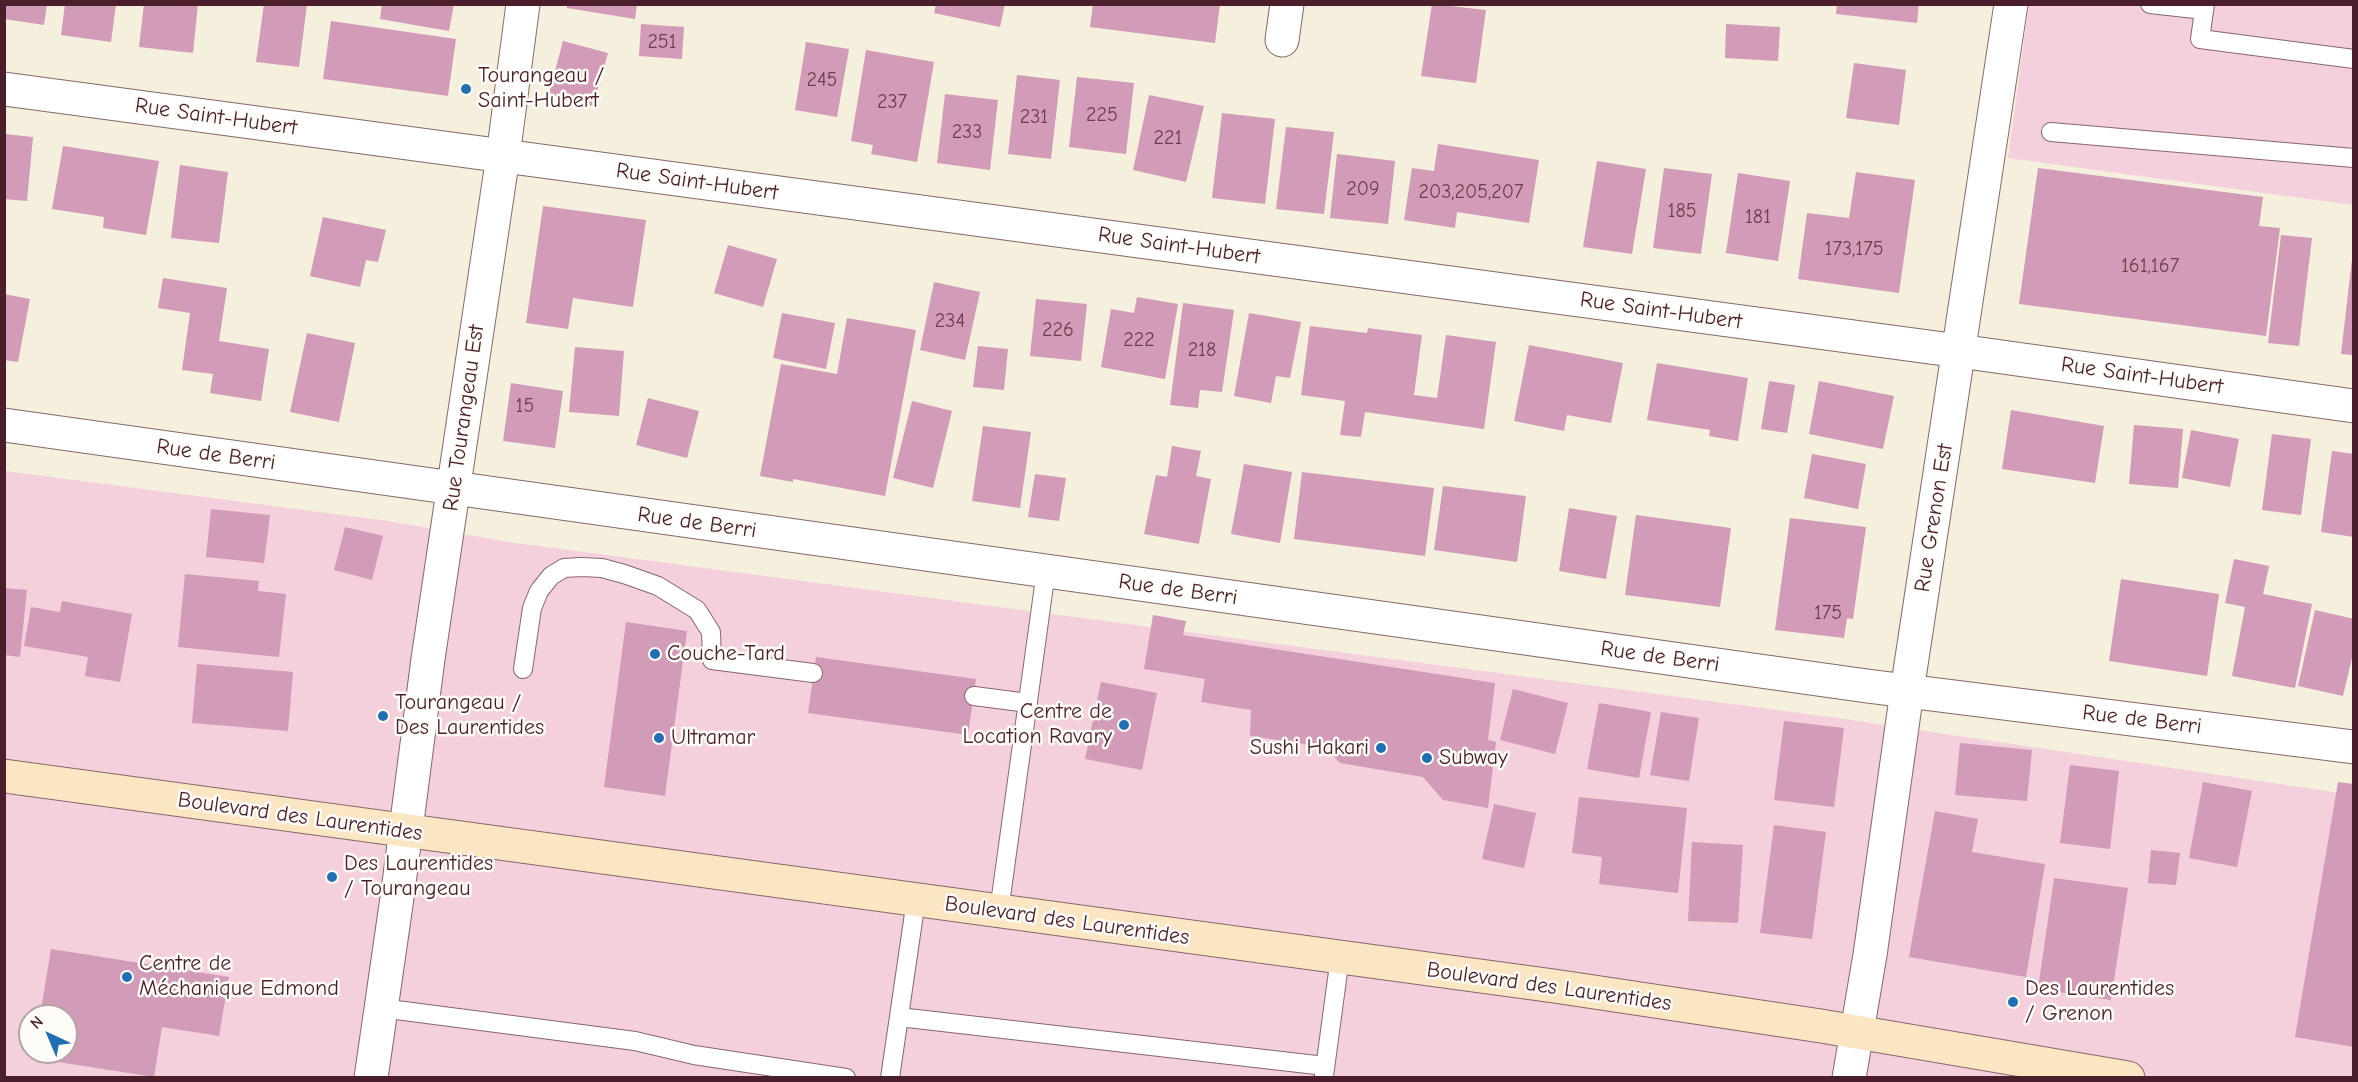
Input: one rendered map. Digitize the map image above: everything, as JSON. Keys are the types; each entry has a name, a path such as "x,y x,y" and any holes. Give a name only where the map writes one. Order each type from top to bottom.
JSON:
{"main road":[{"name":"Boulevard des Laurentides","path":"4,776 1554,986 1857,1031 2128,1077"}],"street":[{"name":"Rue Tourangeau Est","path":"371,1077 452,489 503,156 523,4"},
{"path":"1282,40 1287,4"},
{"name":"Rue Grenon Est","path":"1849,1077 2011,4"},
{"name":"Rue Saint-Hubert","path":"4,89 2354,406"},
{"name":"Rue de Berri","path":"4,425 1907,691 2354,747"}],"lane":[{"path":"2150,4 2204,7 2200,39 2354,59"},
{"path":"2052,132 2354,158"},
{"path":"523,669 532,608 539,591 551,576 564,568 581,567 602,568 658,586 697,609 711,632 712,660 813,673"},
{"path":"999,911 1046,571"},
{"path":"974,696 1028,703"},
{"path":"890,1077 916,900"},
{"path":"899,1017 1324,1072 1340,957"},
{"path":"381,1008 635,1041 694,1055 846,1077"}],"shaded area":[{"path":"2029,5 2353,5 2353,205 2008,158"},
{"path":"5,471 388,521 508,542 1845,719 2353,795 2353,1077 5,1078"}],"building":[{"path":"4,4 47,4 44,25 4,19"},
{"path":"65,4 116,4 111,42 61,35"},
{"path":"144,4 198,4 193,53 139,47"},
{"path":"264,4 307,4 299,67 256,62"},
{"path":"382,4 454,4 449,31 380,19"},
{"path":"567,4 637,4 635,19 567,8"},
{"path":"936,4 1005,4 1000,27 934,13"},
{"path":"1093,4 1220,4 1215,43 1090,27"},
{"path":"1432,4 1486,10 1476,83 1421,76"},
{"path":"1837,4 1919,4 1917,23 1836,14"},
{"path":"331,21 456,39 448,96 323,79"},
{"path":"641,24 684,27 682,59 639,56"},
{"path":"1726,24 1780,27 1778,61 1725,58"},
{"path":"563,41 608,53 593,106 549,94"},
{"path":"806,42 849,49 837,117 795,110"},
{"path":"866,50 934,62 917,162 871,154 873,145 851,141"},
{"path":"1854,63 1906,70 1899,125 1846,118"},
{"path":"1017,75 1060,80 1051,159 1008,154"},
{"path":"1077,77 1134,83 1126,154 1069,147"},
{"path":"945,94 998,100 990,170 937,163"},
{"path":"1149,95 1204,106 1186,182 1133,170"},
{"path":"1222,113 1275,119 1265,204 1212,198"},
{"path":"1286,127 1334,132 1324,214 1276,209"},
{"path":"4,134 33,137 27,201 4,199"},
{"path":"1438,144 1539,160 1529,223 1457,212 1455,228 1404,220 1412,168 1434,171"},
{"path":"63,146 159,161 146,235 103,228 104,217 52,209"},
{"path":"1337,154 1395,161 1388,224 1330,218"},
{"path":"1597,161 1646,169 1632,254 1583,247"},
{"path":"180,165 228,172 219,243 171,238"},
{"path":"1664,168 1712,174 1701,254 1653,248"},
{"path":"2038,168 2263,197 2259,226 2280,228 2266,336 2019,304"},
{"path":"1856,172 1915,180 1899,293 1798,279 1807,213 1849,218"},
{"path":"1738,173 1790,181 1778,261 1726,253"},
{"path":"543,206 646,220 633,307 573,298 568,329 526,323"},
{"path":"323,217 386,230 378,262 366,260 360,287 310,276"},
{"path":"2281,235 2312,238 2299,346 2268,343"},
{"path":"728,245 777,259 763,307 714,293"},
{"path":"2352,259 2354,259 2354,355 2341,354"},
{"path":"163,278 227,288 219,341 269,349 261,401 210,393 213,374 182,370 190,313 158,308"},
{"path":"934,282 980,292 965,360 920,350"},
{"path":"4,294 30,299 18,362 4,360"},
{"path":"1137,297 1178,304 1165,379 1101,367 1111,309 1134,313"},
{"path":"1036,299 1087,304 1081,361 1030,356"},
{"path":"1183,303 1234,310 1222,392 1200,390 1198,408 1170,405"},
{"path":"782,313 835,323 826,369 773,358"},
{"path":"1249,313 1301,322 1290,378 1276,376 1271,403 1234,396"},
{"path":"847,318 916,330 885,496 793,479 793,482 760,476 781,364 837,374"},
{"path":"1310,326 1367,333 1368,328 1422,335 1414,395 1437,398 1446,335 1496,342 1484,429 1365,412 1361,437 1340,435 1345,401 1301,395"},
{"path":"307,333 355,343 339,422 290,412"},
{"path":"1529,345 1623,363 1611,423 1567,415 1564,431 1514,421"},
{"path":"978,346 1008,349 1004,390 973,387"},
{"path":"575,347 624,351 619,416 569,412"},
{"path":"1657,363 1748,378 1738,441 1709,436 1710,430 1647,420"},
{"path":"1769,381 1795,385 1787,433 1761,429"},
{"path":"1819,381 1894,396 1883,449 1809,434"},
{"path":"511,383 563,391 555,448 503,441"},
{"path":"648,398 699,411 687,458 636,445"},
{"path":"912,401 952,411 933,488 893,478"},
{"path":"2011,410 2104,426 2095,483 2002,469"},
{"path":"2134,425 2183,429 2178,488 2129,484"},
{"path":"983,426 1031,432 1020,508 972,501"},
{"path":"2191,430 2239,439 2230,487 2182,478"},
{"path":"2272,434 2311,439 2301,515 2262,510"},
{"path":"1172,446 1201,451 1196,476 1211,479 1199,544 1144,534 1156,475 1167,477"},
{"path":"2332,451 2354,454 2354,537 2321,532"},
{"path":"1812,454 1866,464 1858,509 1804,498"},
{"path":"1244,464 1292,472 1280,543 1231,534"},
{"path":"1302,472 1434,488 1425,556 1294,539"},
{"path":"1035,474 1066,478 1059,521 1028,517"},
{"path":"1443,486 1526,496 1517,562 1434,550"},
{"path":"1569,508 1617,516 1606,579 1559,571"},
{"path":"211,509 270,515 264,563 206,557"},
{"path":"1636,515 1731,528 1720,607 1625,595"},
{"path":"1790,518 1866,527 1853,619 1847,618 1844,638 1775,630"},
{"path":"345,527 383,536 372,580 334,570"},
{"path":"2234,559 2269,566 2263,594 2312,604 2295,688 2232,676 2245,607 2225,603"},
{"path":"185,574 259,581 258,591 286,594 279,657 178,647"},
{"path":"2121,579 2219,594 2207,676 2109,661"},
{"path":"4,588 27,590 20,657 4,655"},
{"path":"62,601 132,614 120,682 85,676 88,657 24,646 31,607 60,612"},
{"path":"2315,610 2354,619 2354,649 2343,696 2298,686"},
{"path":"1153,615 1186,621 1183,635 1495,683 1488,740 1496,742 1488,808 1443,800 1423,777 1340,763 1325,747 1250,736 1251,710 1201,702 1205,679 1144,669"},
{"path":"626,622 687,631 665,796 604,787"},
{"path":"816,657 976,679 968,735 808,713"},
{"path":"197,664 293,672 288,731 192,723"},
{"path":"1101,682 1157,693 1142,770 1085,759"},
{"path":"1513,689 1568,703 1555,754 1500,740"},
{"path":"1599,703 1651,712 1639,778 1587,769"},
{"path":"1661,712 1699,718 1689,781 1650,775"},
{"path":"1784,721 1844,728 1834,807 1774,800"},
{"path":"1960,743 2032,750 2027,801 1955,795"},
{"path":"2070,765 2119,771 2110,849 2060,843"},
{"path":"2203,782 2252,791 2237,867 2189,858"},
{"path":"2338,782 2354,784 2354,1047 2295,1037"},
{"path":"1579,797 1687,808 1678,893 1599,884 1602,857 1572,853"},
{"path":"1494,804 1536,813 1524,868 1482,859"},
{"path":"1935,811 1978,819 1972,852 2045,864 2026,977 1909,957"},
{"path":"1774,825 1826,832 1812,939 1760,933"},
{"path":"1692,842 1743,845 1738,923 1688,921"},
{"path":"2151,850 2180,853 2176,885 2148,883"},
{"path":"2054,878 2128,888 2111,1000 2038,989"},
{"path":"51,949 229,977 219,1036 162,1027 154,1077 71,1064 78,1064 78,1004 42,1004"}],"place":[{"name":"Tourangeau / Saint-Hubert","path":"466,89"},
{"name":"Couche-Tard","path":"655,654"},
{"name":"Tourangeau / Des Laurentides","path":"383,716"},
{"name":"Centre de Location Ravary","path":"1124,725"},
{"name":"Ultramar","path":"659,738"},
{"name":"Sushi Hakari","path":"1381,748"},
{"name":"Subway","path":"1427,758"},
{"name":"Des Laurentides / Tourangeau","path":"332,877"},
{"name":"Centre de Méchanique Edmond","path":"127,977"},
{"name":"Des Laurentides / Grenon","path":"2013,1002"}]}
